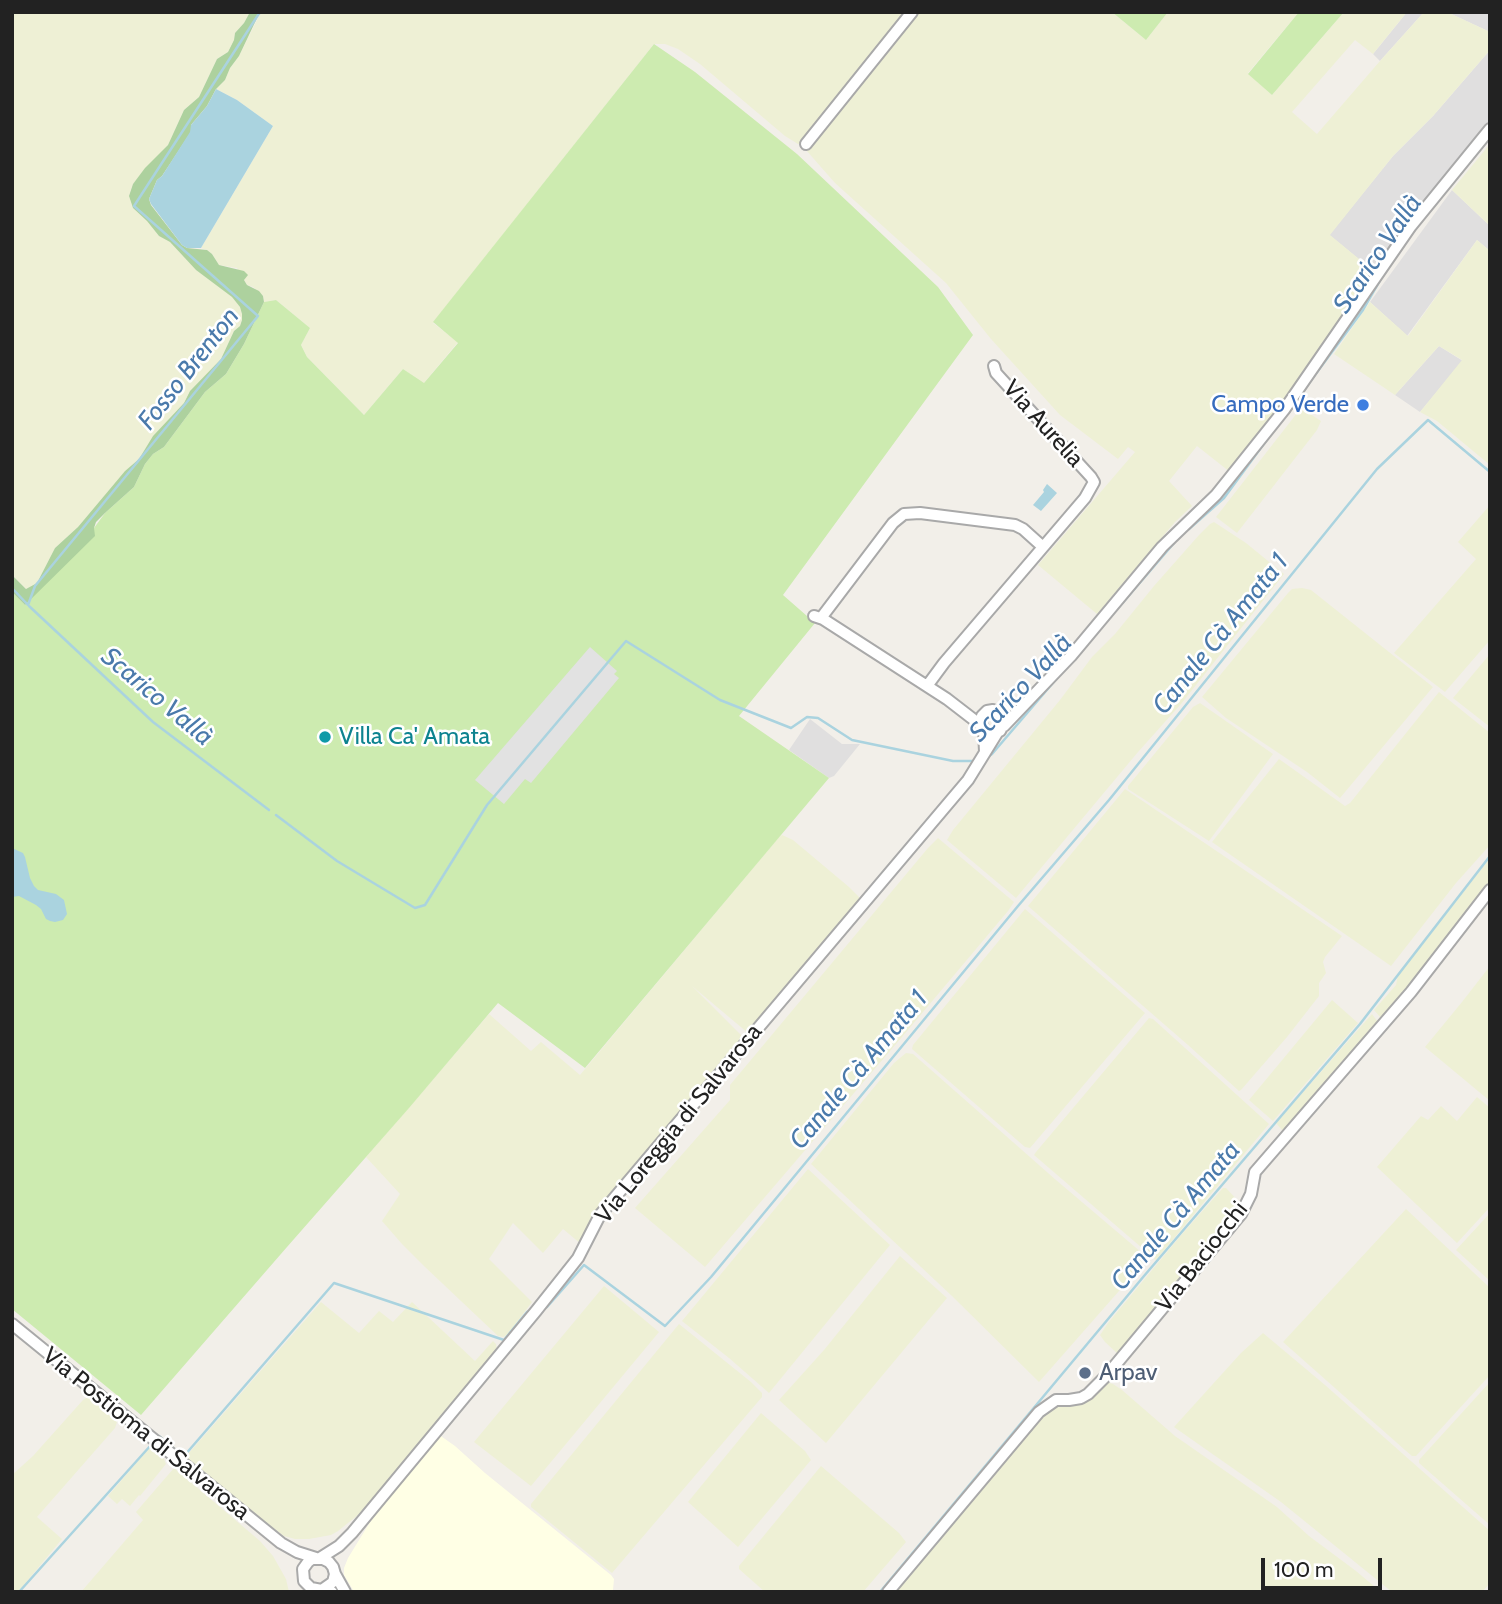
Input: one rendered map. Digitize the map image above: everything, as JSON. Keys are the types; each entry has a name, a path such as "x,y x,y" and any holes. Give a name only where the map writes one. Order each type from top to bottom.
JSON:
{"street":[{"path":"806,144 912,12"},
{"name":"Via Loreggia di Salvarosa","path":"318,1558 339,1546 352,1533 536,1311 578,1258 600,1214 968,780 1000,730 1071,656 1162,547 1216,495 1284,410 1411,226 1490,129"},
{"name":"Via Aurelia","path":"928,686 944,663 1087,496 1093,484 1093,480 996,373 994,366"},
{"path":"959,707 992,711 1002,715 1004,723 1000,730 990,734 959,707 818,617 893,523 904,514 924,513 1015,525 1043,547"},
{"name":"Via Loreggia di Salvarosa","path":"992,711 1027,700"},
{"path":"982,757 981,719 992,711"},
{"name":"Via Baciocchi","path":"888,1592 1039,1412 1056,1400 1081,1398 1107,1375 1241,1214 1251,1194 1255,1172 1411,992 1490,890"},
{"name":"Via Postioma di Salvarosa","path":"12,1325 281,1543 297,1552 318,1558"},
{"name":"Via Loreggia di Salvarosa","path":"335,1572 352,1533"},
{"name":"Via Postioma di Salvarosa","path":"281,1543 293,1558 305,1583"},
{"path":"335,1572 330,1585 324,1591 315,1590 305,1583 308,1562 318,1558 329,1562 335,1572 345,1592"}],"shaded area":[{"path":"12,12 250,12 235,33 228,52 217,59 199,97 184,110 168,145 133,184 129,196 133,208 159,236 170,242 196,270 232,297 242,314 240,326 234,331 221,359 153,436 139,459 125,471 78,527 55,548 37,583 26,589 12,575"},
{"path":"263,12 1112,12 1146,40 1168,12 1299,12 1248,73 1272,95 1344,12 1407,12 1373,54 1355,40 1292,112 1317,134 1424,12 1447,12 1490,32 1490,50 1433,116 1393,156 1330,235 1376,273 1320,353 1230,472 1197,446 1169,481 1192,506 1175,522 1097,614 1038,565 1135,452 1128,447 1118,459 1060,415 991,339 946,283 835,183 806,150 908,21 803,144 785,136 700,64 678,49 665,44 654,44 433,323 458,342 423,384 403,369 364,415 307,357 301,345 310,328 276,300 264,302 263,296 247,285 237,268 219,265 212,254 201,248 273,126 237,100 216,89 225,80"},
{"path":"1407,12 1424,12 1380,61 1373,54"},
{"path":"1447,12 1490,12 1490,32"},
{"path":"1490,50 1490,125 1376,273 1329,235 1393,156 1433,116"},
{"path":"1490,144 1490,226 1452,190"},
{"path":"1452,190 1490,226 1490,251 1477,240 1407,336 1370,302"},
{"path":"1477,240 1490,251 1490,465 1437,421 1420,412 1462,360 1439,346 1395,395 1334,354 1370,302 1408,336"},
{"path":"1439,346 1463,361 1420,412 1395,395"},
{"path":"1301,408 1321,421 1317,430 1237,533 1216,517"},
{"path":"1490,505 1490,640 1445,692 1394,653 1476,559 1458,542"},
{"path":"1214,522 1246,543 1284,574 1181,704 1016,898 947,840 1092,657 1115,634 1199,535"},
{"path":"1292,589 1311,590 1433,687 1340,798 1307,772 1226,718 1202,697 1288,593"},
{"path":"590,647 617,671 614,674 619,678 531,783 525,779 504,804 475,780"},
{"path":"1490,654 1490,727 1453,698"},
{"path":"1439,692 1490,733 1490,845 1456,883 1391,966 1212,842 1279,759 1345,806 1350,803"},
{"path":"1200,703 1273,754 1209,841 1128,789 1193,707"},
{"path":"810,719 842,744 860,744 834,776 829,778 789,750"},
{"path":"1125,789 1342,936 1323,962 1326,973 1319,983 1319,996 1239,1091 1028,906"},
{"path":"782,835 793,840 849,887 859,900 748,1033 692,986 744,1038 581,1244 563,1229 543,1253 513,1223 489,1259 532,1302 509,1333 504,1337 498,1336 424,1266 382,1221 400,1194 366,1157 489,1014 531,1051 541,1042 580,1075"},
{"path":"938,838 1014,902 705,1267 635,1208 730,1100 730,1085"},
{"path":"1490,858 1490,886 1384,1018 1380,1017 1374,1010 1396,985 1398,975"},
{"path":"1025,909 1145,1013 1030,1148 1025,1147 912,1049"},
{"path":"1490,966 1490,1101 1425,1047"},
{"path":"1332,1000 1358,1023 1273,1121 1249,1100"},
{"path":"1372,1014 1378,1022 1286,1131 1283,1131 1276,1123"},
{"path":"1149,1018 1269,1124 1156,1260 1034,1155"},
{"path":"906,1053 913,1054 1148,1258 1039,1382 811,1164 894,1063"},
{"path":"1477,1097 1490,1108 1490,1207 1457,1243 1377,1167 1421,1116 1428,1120 1441,1106 1457,1121"},
{"path":"808,1169 890,1245 769,1393 682,1321"},
{"path":"1223,1188 1242,1205 1119,1355 1100,1335"},
{"path":"1406,1209 1490,1288 1490,1375 1416,1456 1412,1456 1283,1342"},
{"path":"1490,1213 1490,1281 1456,1250"},
{"path":"900,1256 947,1298 826,1443 779,1400 824,1350"},
{"path":"604,1286 659,1332 531,1486 474,1442"},
{"path":"321,1302 359,1333 379,1311 393,1322 412,1302 475,1361 493,1341 497,1350 368,1507 331,1535 295,1539 267,1527 186,1461 188,1454"},
{"path":"679,1324 751,1382 762,1393 762,1397 612,1573 531,1507 531,1504"},
{"path":"1263,1333 1490,1531 1490,1583 1482,1592 1392,1592 1281,1502 1174,1427 1241,1353"},
{"path":"1106,1382 1122,1390 1175,1436 1277,1507 1309,1536 1381,1592 893,1592 1040,1416"},
{"path":"1490,1382 1490,1525 1419,1463 1419,1460"},
{"path":"88,1397 115,1418 115,1428 37,1517 62,1539 18,1592 12,1592 12,1475"},
{"path":"761,1413 805,1451 811,1460 738,1547 688,1502"},
{"path":"438,1434 611,1575 614,1579 613,1590 353,1590 344,1575 348,1558 391,1488"},
{"path":"151,1446 163,1457 166,1464 130,1506 122,1499 117,1504 108,1496"},
{"path":"821,1466 906,1542 863,1592 765,1592 739,1569 739,1566"},
{"path":"174,1468 260,1541 273,1556 286,1579 289,1592 81,1592 143,1520 136,1512"}],"green space":[{"path":"250,12 263,12 258,16 225,80 191,125 191,132 157,180 149,199 182,245 207,250 219,265 244,271 248,275 244,280 247,285 259,291 264,302 226,374 205,392 164,447 153,454 134,487 96,522 95,536 25,605 12,592 12,575 26,589 37,583 55,548 78,527 125,471 139,459 153,436 221,359 234,331 240,326 242,314 232,297 196,270 170,242 159,236 133,208 129,196 133,184 145,168 168,145 184,110 199,97 217,59 228,52 235,33"},
{"path":"1112,12 1168,12 1146,40"},
{"path":"1299,12 1344,12 1272,95 1248,74"},
{"path":"654,44 695,72 797,154 938,287 973,335 783,595 815,623 739,716 829,778 585,1068 498,1003 141,1415 12,1309 12,592 25,605 105,513 134,487 153,454 164,447 205,392 226,374 264,302 276,300 310,328 301,345 307,357 364,415 403,369 424,383 458,343 433,322"}],"water":[{"path":"216,89 237,100 273,126 201,248 187,248 182,245 149,199 157,180"},
{"path":"1047,484 1057,493 1041,511 1033,505"},
{"path":"12,848 23,853 30,878 38,890 56,894 64,900 67,914 63,920 50,921 36,905 19,896 12,897"}],"waterway":[{"name":"Fosso Brenton","path":"12,588 28,605 35,586 258,316 134,206 260,12"},
{"name":"Scarico Vallà","path":"1306,387 1363,310 1382,277"},
{"name":"Canale Cà Amata 1","path":"543,1308 547,1307 584,1265 665,1326 711,1277 1109,800 1377,469 1428,420 1490,472"},
{"name":"Scarico Vallà","path":"1189,529 1224,498 1271,434"},
{"name":"Scarico Vallà","path":"1119,607 1174,543"},
{"name":"Scarico Vallà","path":"29,606 153,722 269,810"},
{"name":"Scarico Vallà","path":"276,815 337,861 415,908 425,905 487,805 626,641 720,700 791,728 807,717 818,718 852,740 953,761 975,761"},
{"name":"Scarico Vallà","path":"985,759 1064,670"},
{"name":"Canale Cà Amata","path":"880,1592 1144,1276 1360,1024 1490,856"},
{"name":"Canale Cà Amata 1","path":"184,1456 334,1283 504,1340 530,1311"},
{"name":"Canale Cà Amata 1","path":"159,1436 177,1451"},
{"name":"Canale Cà Amata 1","path":"19,1592 151,1445"}],"place":[{"name":"Campo Verde","path":"1363,405"},
{"name":"Villa Ca' Amata","path":"325,737"},
{"name":"Arpav","path":"1085,1373"}]}
